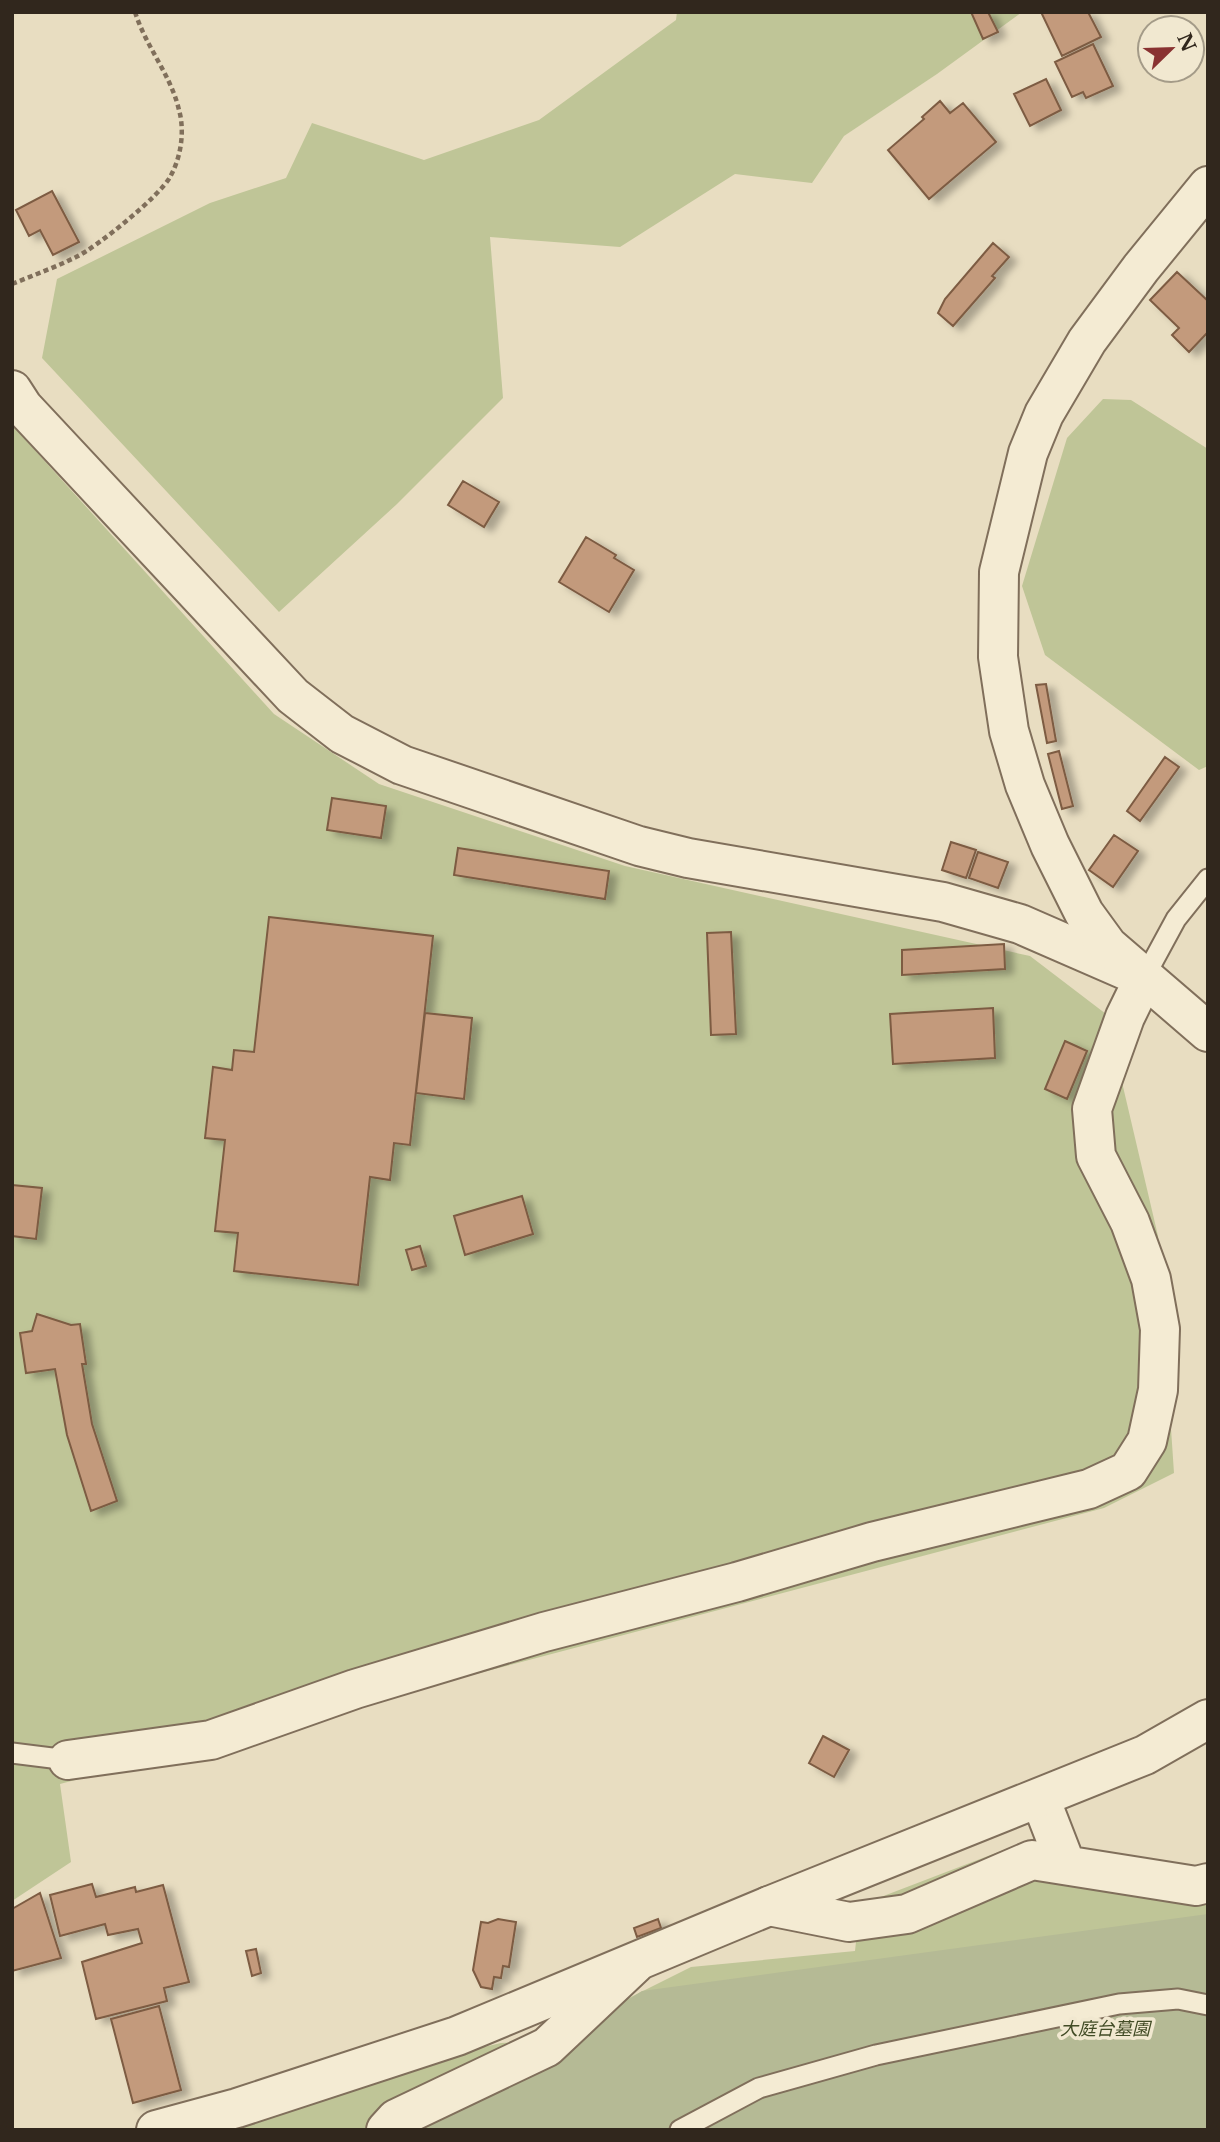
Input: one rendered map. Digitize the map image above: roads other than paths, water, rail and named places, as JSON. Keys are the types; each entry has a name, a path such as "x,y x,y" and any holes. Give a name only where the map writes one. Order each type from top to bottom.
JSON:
{"street":[{"path":"1208,186 1141,268 1087,341 1044,414 1028,453 999,572 998,657 1009,731 1025,785 1050,845 1084,913 1108,946 1208,1032"},
{"path":"12,390 23,407 293,696 342,734 402,765 639,846 688,858 943,902 1020,924 1208,1005"},
{"path":"68,1760 211,1740 355,1689 544,1632 737,1582 872,1542 1088,1489 1128,1471 1147,1441 1158,1390 1160,1329 1151,1279 1130,1222 1096,1156 1092,1109 1125,1017 1144,978"},
{"path":"156,2130 237,2108 457,2036 769,1906 1145,1755 1208,1718"},
{"path":"1040,1798 1066,1866"},
{"path":"769,1906 849,1922 907,1914 1032,1860 1196,1886 1208,1883"},
{"path":"386,2130 396,2119 547,2047 635,1964"}],"lane":[{"path":"1144,978 1176,919 1208,879"},
{"path":"12,1753 68,1760"},
{"path":"680,2130 759,2088 876,2054 1119,2004 1178,1999 1208,2005"}],"park label":[{"name":"大庭台墓園","path":"1105,2029"}]}
